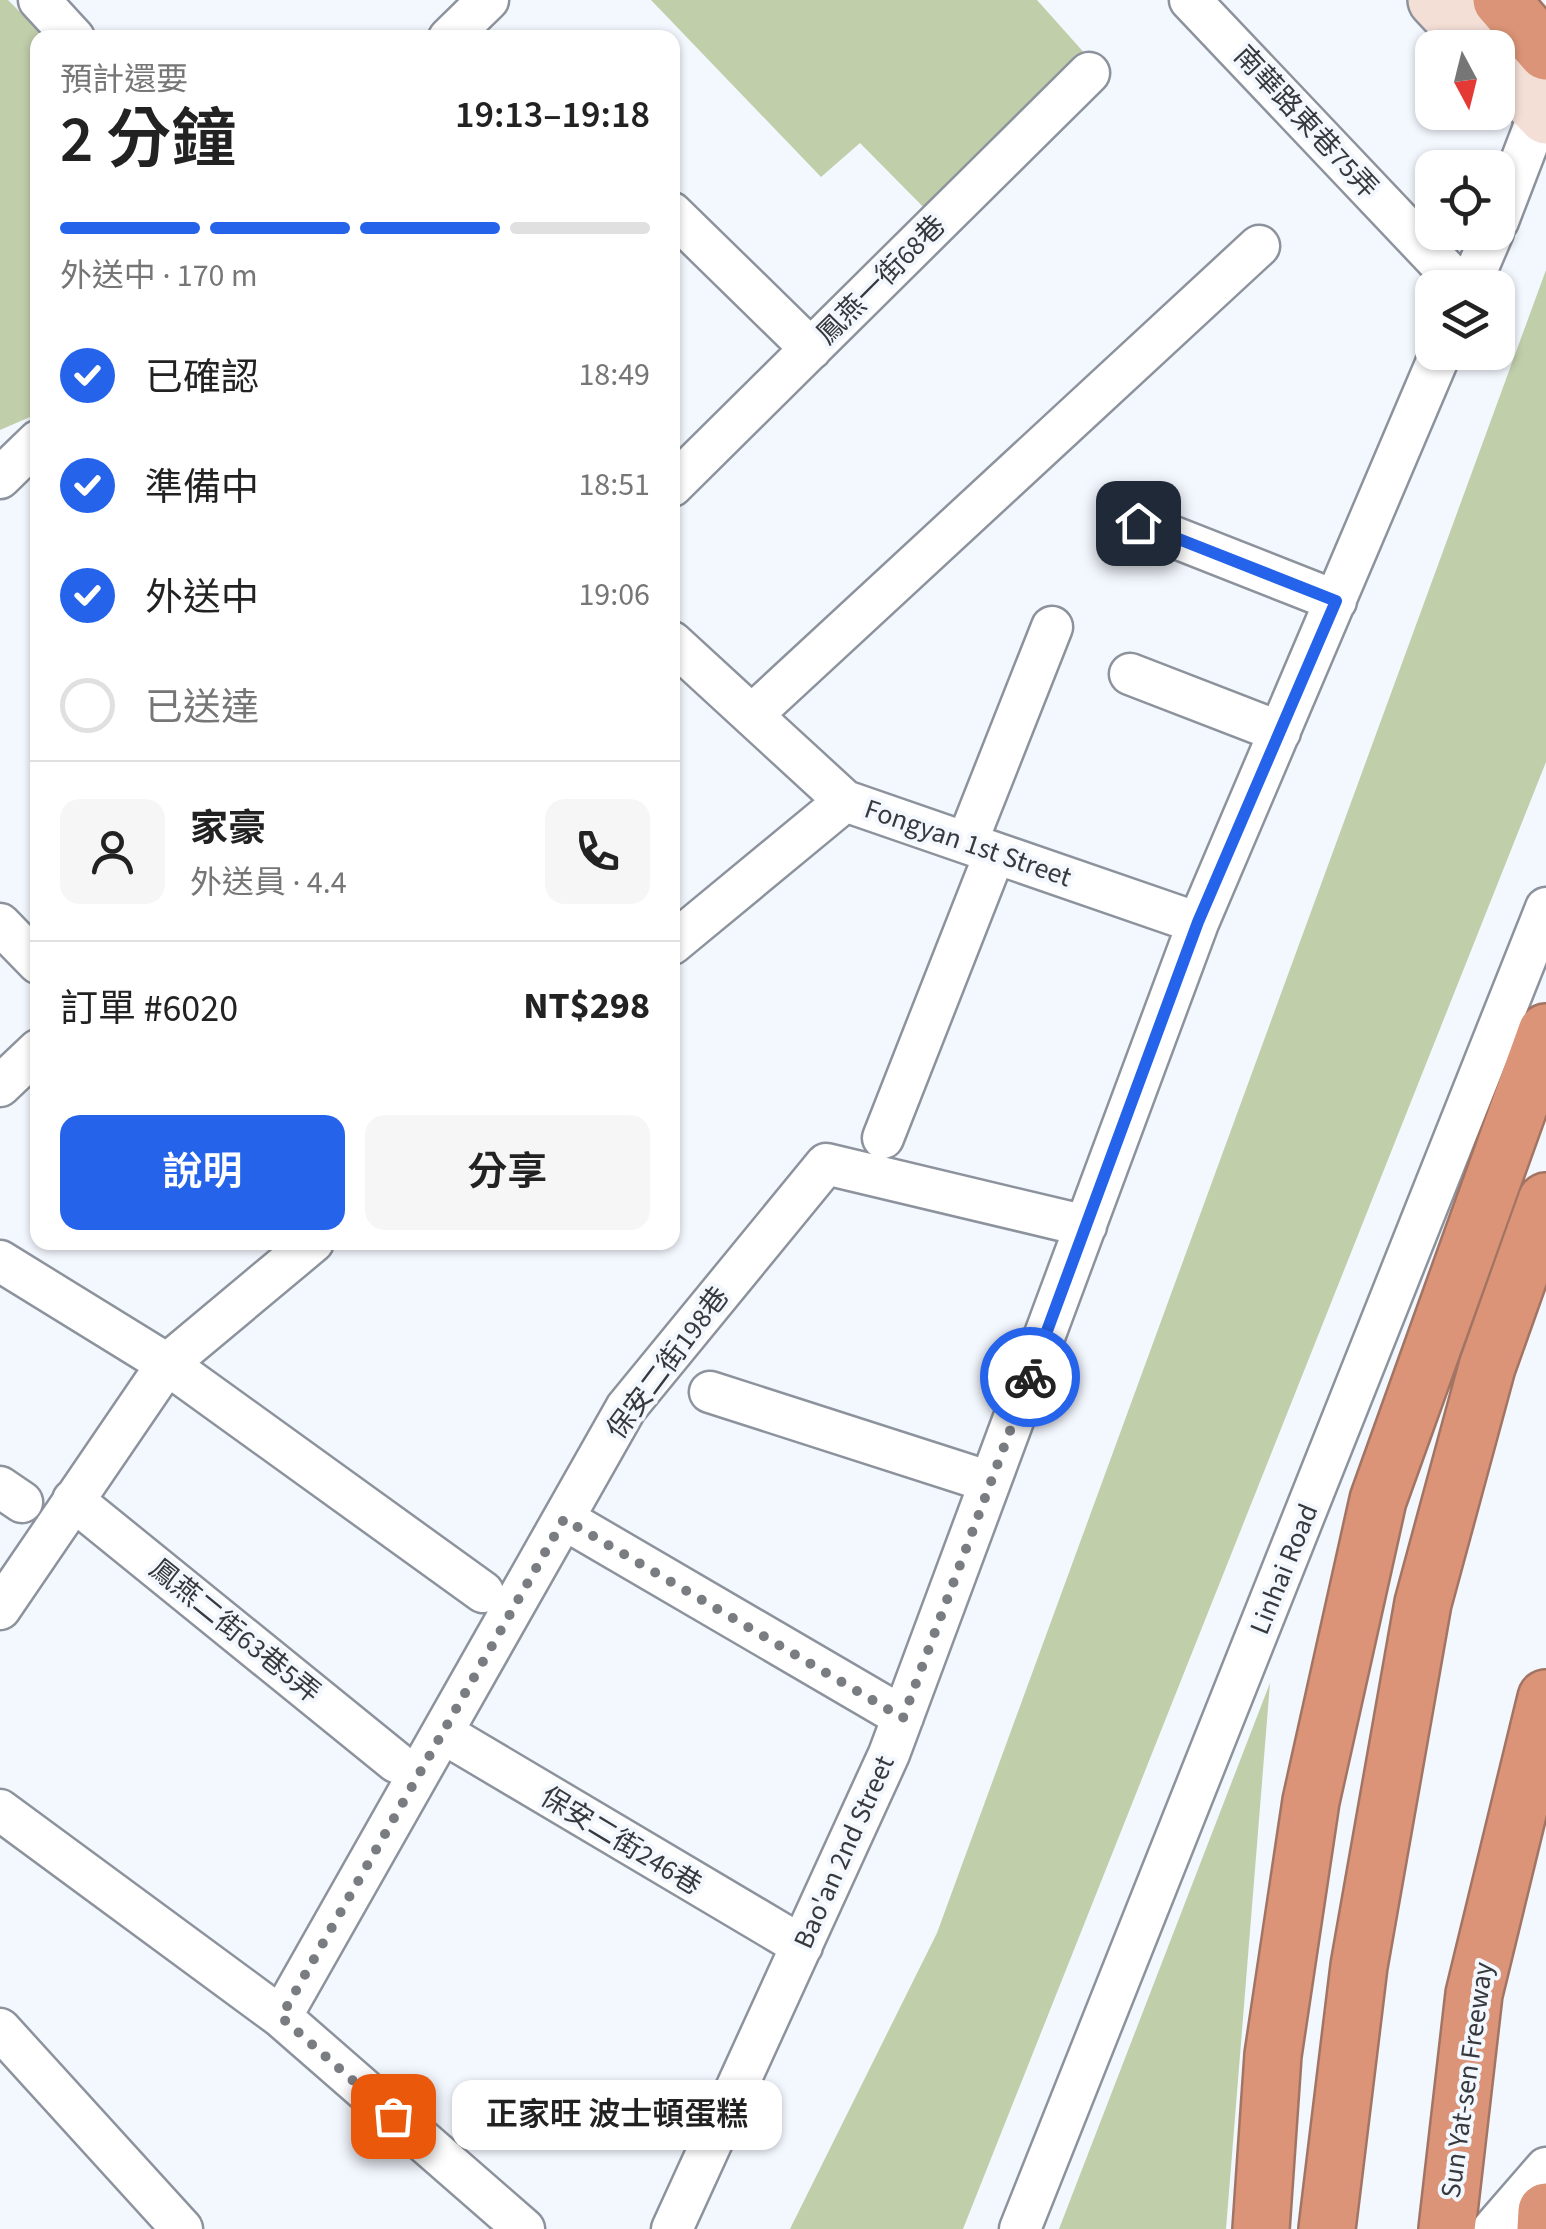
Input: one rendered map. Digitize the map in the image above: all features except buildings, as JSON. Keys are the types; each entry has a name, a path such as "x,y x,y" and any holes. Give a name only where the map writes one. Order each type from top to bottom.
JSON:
{"highway":[{"path":"1502,0 1546,52"},
{"path":"1262,2222 1272,2055 1311,1801 1378,1500 1546,1032"},
{"path":"1327,2229 1359,1966 1423,1603 1488,1367 1546,1201"},
{"name":"Sun Yat-sen Freeway","path":"1447,2229 1474,1994 1546,1698"},
{"path":"1545,2229 1546,2211"}],"main road":[{"path":"1436,0 1464,30"},
{"path":"1515,81 1544,107"}],"street":[{"path":"39,0 67,30"},
{"name":"南華路東巷75弄","path":"1190,0 1449,270"},
{"name":"鳳燕一街68巷","path":"680,478 1089,73"},
{"path":"1515,179 1544,107"},
{"path":"680,221 810,350"},
{"path":"752,715 1259,246"},
{"name":"Bao'an 2nd Street","path":"672,2229 903,1718 1198,922 1434,370"},
{"path":"2,471 30,447"},
{"path":"1138,523 1336,601"},
{"path":"883,1138 1052,627"},
{"name":"Fongyan 1st Street","path":"680,649 845,801 1198,922"},
{"path":"1130,674 1280,732"},
{"path":"680,937 845,801"},
{"name":"Linhai Road","path":"1020,2229 1546,908"},
{"path":"0,924 30,955"},
{"path":"0,1086 30,1058"},
{"name":"保安二街198巷","path":"281,2017 626,1408 826,1164 1086,1226"},
{"path":"0,1609 167,1364 303,1250"},
{"path":"0,1261 167,1364 482,1592"},
{"path":"710,1392 990,1482"},
{"name":"鳳燕二街63巷5弄","path":"74,1500 396,1762"},
{"path":"564,1519 903,1718"},
{"name":"保安二街246巷","path":"443,1733 802,1946"},
{"path":"0,1810 281,2017 506,2224"},
{"path":"0,2029 182,2229"},
{"path":"1493,2229 1546,2168"}],"green space":[{"path":"0,0 8,0 38,30 30,30 30,417 0,430"},
{"path":"651,0 1037,0 1104,75 949,233 860,143 821,177"},
{"path":"1546,270 1546,762 963,2229 790,2229 937,1933 1509,370 1515,370 1515,355"},
{"path":"1270,1683 1226,2229 1059,2229"}],"way so far":[{"path":"393,2116 281,2017 564,1519 903,1718 1030,1377"}],"place":[{"name":"正家旺 波士頓蛋糕","path":"393,2116"}],"route":[{"path":"1030,1377 1198,922 1336,601 1138,523"}]}
